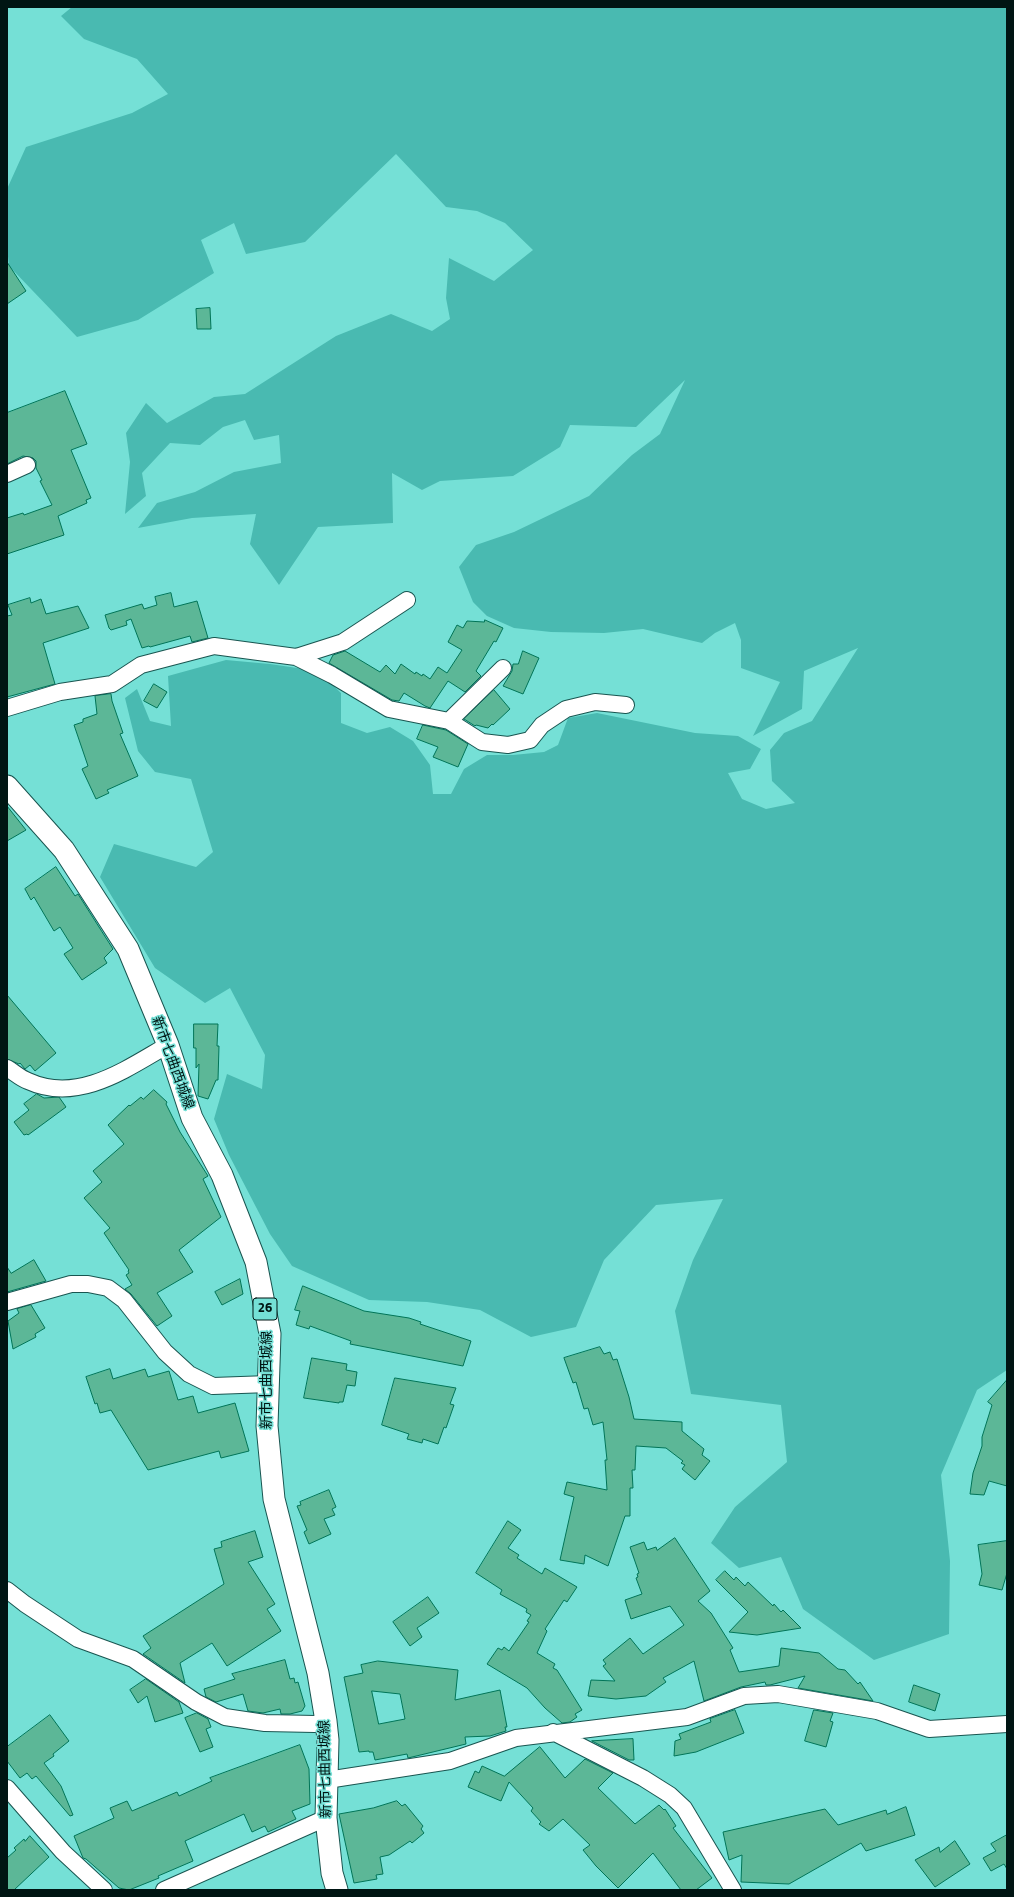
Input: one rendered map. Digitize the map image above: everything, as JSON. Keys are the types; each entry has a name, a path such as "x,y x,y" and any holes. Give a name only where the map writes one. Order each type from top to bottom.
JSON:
{"main road":[{"name":"新市七曲西城線","path":"7,786 64,850 128,949 168,1045 192,1118 222,1175 256,1262 270,1334 267,1426 274,1499 318,1674 326,1721 328,1740 326,1818 332,1873 337,1890"}],"street":[{"path":"7,474 27,465"},
{"path":"296,658 343,642 408,600"},
{"path":"7,708 60,692 112,684 141,665 214,646 296,658 332,675 389,709 449,721 482,742 508,745 530,740 542,725 566,709 594,702 626,705"},
{"path":"449,721 503,668"},
{"path":"7,1068 28,1081 54,1088 78,1087 106,1080 168,1045"},
{"path":"7,1302 71,1284 88,1284 108,1288 124,1300 165,1352 189,1374 213,1386 269,1384"},
{"path":"7,1590 25,1604 78,1639 133,1660 196,1702 225,1717 265,1723 315,1724 326,1721"},
{"path":"327,1780 450,1761 516,1738 553,1732 687,1717 744,1696 778,1694 877,1711 929,1729 1007,1724"},
{"path":"553,1732 643,1778 670,1795 684,1808 733,1890"},
{"path":"7,1788 63,1852 104,1890"},
{"path":"164,1890 326,1818"}],"shaded area":[{"path":"72,7 1007,7 1007,1370 977,1390 941,1475 950,1561 949,1634 874,1660 803,1609 781,1557 739,1568 711,1543 735,1507 787,1462 781,1405 691,1394 675,1311 693,1260 723,1199 656,1205 604,1260 576,1327 531,1337 480,1310 427,1302 369,1300 292,1266 270,1234 229,1155 214,1119 227,1074 262,1089 265,1055 230,988 205,1003 155,968 100,877 114,844 196,867 213,852 191,779 155,772 138,751 125,698 137,689 150,721 171,726 168,676 226,660 270,664 318,671 341,693 341,723 367,733 390,727 413,741 430,765 433,794 451,794 464,769 487,755 513,755 544,752 558,745 568,718 597,713 695,733 738,736 761,749 750,769 728,773 742,799 766,809 795,803 772,781 770,750 784,733 812,721 858,648 804,671 802,709 753,736 780,682 741,668 741,640 735,623 715,633 702,643 643,629 604,633 551,632 514,628 487,616 473,602 459,567 476,545 514,532 589,496 632,455 660,434 685,380 636,427 570,425 560,447 513,476 440,481 422,490 392,473 393,523 318,527 279,585 250,544 256,514 192,518 138,528 157,503 195,492 234,472 281,463 279,435 254,440 245,420 223,427 200,445 170,443 142,473 146,496 125,514 130,462 126,433 146,403 167,423 214,397 245,394 336,336 391,314 432,331 450,319 446,298 449,258 494,281 533,250 505,223 477,211 446,207 396,154 305,242 246,254 234,223 201,240 214,273 138,320 77,337 9,266 7,247 7,189 26,147 132,113 168,94 137,59 84,39 61,16"}],"building":[{"path":"7,262 26,291 7,304"},
{"path":"210,308 211,329 197,329 196,309"},
{"path":"65,391 87,444 71,450 91,498 86,500 87,503 58,516 64,535 7,554 7,518 23,513 24,515 52,505 40,481 42,480 36,468 36,461 33,458 23,456 7,464 7,413"},
{"path":"171,593 174,607 197,601 208,638 192,642 190,636 142,648 131,619 126,621 127,625 111,630 109,628 105,615 142,604 144,609 157,605 155,597"},
{"path":"30,598 31,603 41,599 46,614 78,606 89,628 43,643 55,684 7,697 7,616 12,615 8,605"},
{"path":"485,620 503,628 496,642 494,641 476,671 481,676 465,692 448,681 430,708 404,693 399,701 392,700 329,663 333,655 345,651 380,672 386,665 395,674 401,664 415,674 416,672 422,676 423,674 430,679 438,667 447,673 462,650 448,642 457,625 463,628 467,621 484,622"},
{"path":"523,651 539,658 523,694 503,686 512,671 513,664 518,664"},
{"path":"154,684 167,692 157,708 144,701"},
{"path":"494,690 510,709 488,728 475,726 464,719"},
{"path":"111,694 123,733 120,734 138,776 107,790 109,793 96,799 82,769 88,766 74,725 83,722 83,719 97,714 95,696"},
{"path":"423,725 446,730 468,744 458,767 433,757 438,747 417,739"},
{"path":"7,806 26,830 7,841"},
{"path":"56,867 75,896 78,894 113,949 104,958 107,963 82,980 64,954 73,948 60,927 54,931 34,897 31,900 25,889"},
{"path":"7,995 56,1053 35,1071 30,1065 25,1069 20,1063 19,1064 7,1059"},
{"path":"194,1024 218,1024 218,1080 216,1080 208,1099 198,1096 199,1064 196,1068"},
{"path":"154,1090 167,1102 166,1104 180,1132 208,1176 203,1179 221,1217 179,1250 193,1272 157,1293 172,1316 157,1326 131,1294 125,1289 132,1285 126,1275 129,1273 129,1270 104,1233 110,1228 84,1198 102,1182 93,1171 124,1144 108,1125 129,1105 130,1106 141,1097 143,1099"},
{"path":"37,1094 44,1098 59,1097 66,1107 28,1135 24,1135 14,1122 29,1110 24,1104"},
{"path":"34,1260 46,1281 7,1292 7,1267 11,1273"},
{"path":"240,1279 243,1294 222,1305 215,1292"},
{"path":"303,1286 364,1311 409,1318 421,1322 420,1324 471,1341 463,1366 350,1344 351,1341 310,1326 309,1329 296,1325 300,1311 295,1310"},
{"path":"31,1305 45,1328 35,1334 36,1337 13,1349 8,1321 19,1313 17,1309"},
{"path":"600,1347 604,1354 610,1352 613,1360 617,1359 634,1419 682,1422 682,1431 704,1449 702,1455 710,1461 695,1480 682,1469 685,1465 681,1463 683,1461 666,1448 636,1446 635,1470 632,1470 633,1488 630,1488 630,1516 625,1516 608,1566 585,1555 584,1564 560,1560 574,1497 564,1494 567,1482 607,1490 605,1460 607,1460 603,1422 593,1425 588,1408 584,1409 576,1382 573,1383 564,1358"},
{"path":"312,1358 347,1364 346,1370 357,1372 355,1386 347,1385 343,1402 339,1403 304,1398"},
{"path":"110,1369 113,1379 145,1369 148,1377 169,1371 178,1400 193,1396 198,1413 235,1403 249,1451 221,1458 219,1451 148,1470 111,1410 100,1413 97,1403 95,1404 86,1377"},
{"path":"395,1378 456,1388 450,1404 454,1405 446,1428 444,1427 438,1444 423,1439 422,1443 407,1439 409,1434 382,1425"},
{"path":"1007,1380 1007,1486 989,1481 984,1495 970,1494 973,1473 982,1446 982,1437 992,1405 988,1402"},
{"path":"329,1490 336,1507 332,1509 335,1515 324,1519 331,1534 309,1544 304,1532 307,1530 297,1506 301,1505 300,1502"},
{"path":"508,1521 521,1530 508,1548 519,1555 517,1558 542,1574 545,1568 577,1587 567,1602 564,1600 545,1629 547,1631 537,1653 555,1664 553,1668 557,1670 582,1710 575,1714 577,1717 570,1722 562,1723 545,1708 527,1688 487,1664 498,1648 502,1650 504,1647 509,1651 529,1622 527,1621 531,1615 526,1612 527,1609 500,1594 502,1590 476,1573"},
{"path":"255,1531 263,1557 248,1562 275,1604 267,1609 281,1631 227,1666 212,1643 180,1663 185,1683 143,1654 151,1648 143,1636 224,1584 214,1549 222,1547 221,1542"},
{"path":"675,1538 710,1591 698,1601 711,1613 733,1648 730,1650 739,1672 779,1666 781,1648 819,1653 838,1669 845,1670 858,1684 860,1682 873,1701 798,1688 805,1676 770,1685 766,1685 765,1682 741,1687 704,1701 694,1661 663,1678 666,1682 646,1696 616,1699 588,1696 591,1680 615,1681 603,1666 606,1664 603,1660 630,1638 643,1654 684,1625 670,1606 631,1619 625,1600 642,1594 636,1578 638,1577 637,1574 639,1573 630,1547 644,1542 647,1550 656,1547 657,1550"},
{"path":"1007,1541 1007,1573 1002,1590 979,1585 982,1574 978,1545"},
{"path":"725,1571 734,1580 736,1577 745,1586 748,1582 773,1606 774,1604 781,1612 783,1610 801,1628 757,1635 729,1632 748,1612 716,1580"},
{"path":"428,1597 439,1613 417,1628 422,1637 410,1646 393,1622"},
{"path":"285,1660 290,1679 294,1678 295,1683 298,1682 305,1706 302,1711 290,1714 281,1714 280,1709 263,1713 248,1711 243,1694 216,1702 206,1697 204,1689 235,1679 232,1674"},
{"path":"378,1661 458,1670 455,1700 500,1690 507,1727 505,1727 506,1731 490,1736 465,1737 466,1744 408,1758 407,1754 375,1760 373,1752 359,1752 344,1677 363,1673 361,1665","holes":["372,1691 400,1694 405,1719 379,1724"]},
{"path":"146,1679 179,1702 183,1713 155,1722 147,1696 138,1703 130,1690"},
{"path":"914,1685 940,1694 935,1711 909,1702"},
{"path":"735,1710 744,1733 696,1752 674,1756 675,1741 681,1739 679,1734 711,1722 710,1719"},
{"path":"814,1710 833,1713 830,1721 833,1722 826,1747 805,1741"},
{"path":"197,1713 208,1719 211,1727 206,1729 213,1747 200,1752 185,1718"},
{"path":"50,1715 69,1741 53,1754 54,1756 44,1763 61,1786 73,1815 70,1816 36,1776 32,1779 27,1773 20,1778 7,1761 7,1747"},
{"path":"633,1739 634,1760 629,1760 592,1741"},
{"path":"300,1745 309,1769 310,1804 292,1811 296,1819 268,1832 265,1826 252,1832 244,1814 185,1841 193,1861 158,1876 159,1878 129,1890 119,1888 83,1858 74,1836 114,1818 110,1808 127,1801 132,1811 177,1792 179,1796 212,1781 210,1778"},
{"path":"540,1747 565,1778 585,1759 613,1773 598,1788 635,1824 659,1805 664,1810 665,1809 676,1826 673,1828 712,1878 696,1890 681,1890 653,1853 618,1888 596,1866 583,1850 590,1845 563,1819 549,1831 539,1824 541,1822 531,1811 533,1808 509,1782 501,1801 468,1787 475,1771 479,1773 482,1766 504,1776"},
{"path":"397,1801 402,1806 405,1804 423,1826 421,1829 424,1833 412,1843 410,1841 389,1855 380,1857 383,1874 376,1875 377,1879 354,1883 339,1814 373,1808"},
{"path":"906,1807 915,1835 866,1851 861,1843 789,1884 741,1882 742,1855 729,1860 723,1832 825,1809 838,1825 886,1810 887,1814"},
{"path":"1007,1835 1007,1869 1004,1864 991,1871 983,1858 996,1851 991,1844"},
{"path":"30,1836 49,1857 14,1890 7,1890 7,1858 16,1850 14,1848"},
{"path":"955,1841 970,1864 935,1887 915,1860 939,1847 940,1852"}]}
